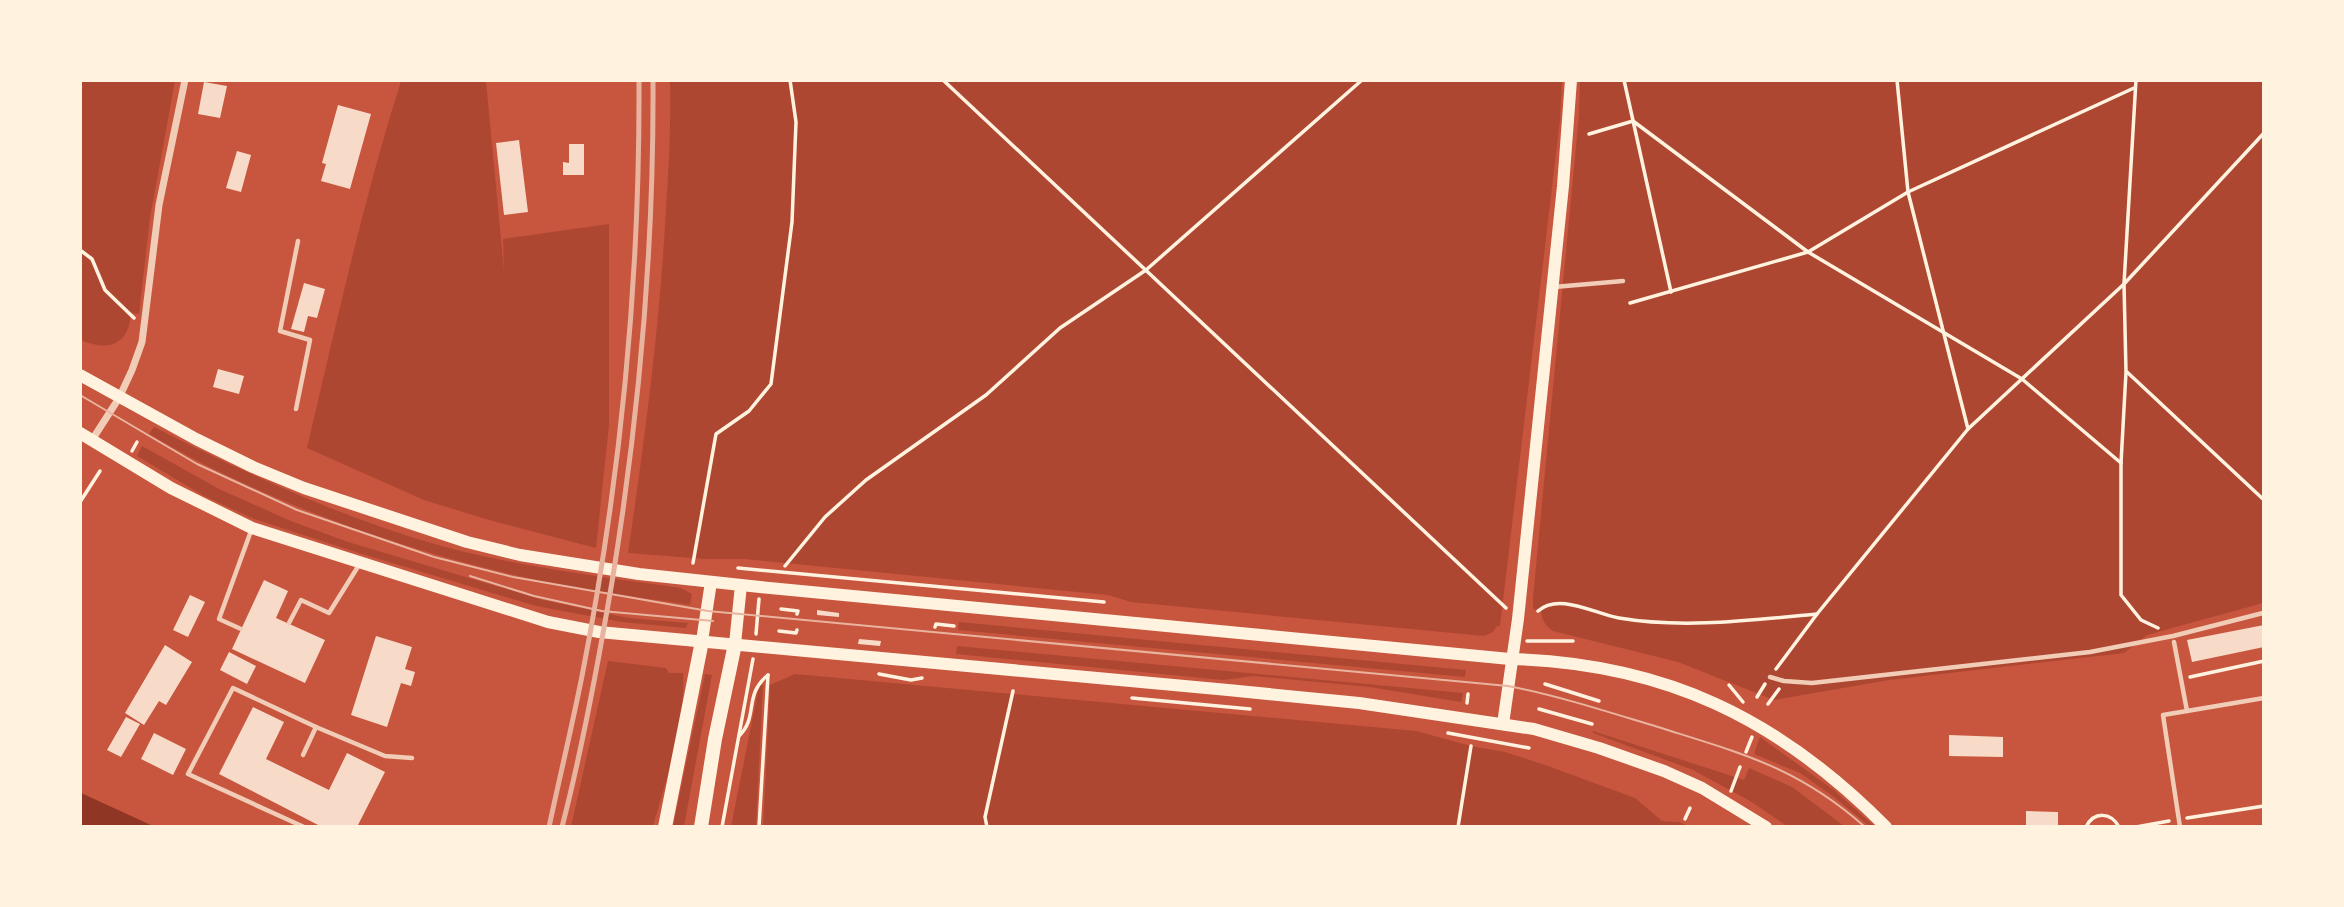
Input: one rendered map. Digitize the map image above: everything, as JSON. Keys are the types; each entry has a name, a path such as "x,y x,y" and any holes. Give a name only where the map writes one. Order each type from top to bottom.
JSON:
{"highway":[{"path":"665,827 702,641"},
{"path":"701,827 715,738 735,644"}],"main road":[{"path":"1503,724 1510,659 1518,619 1571,80"},
{"path":"80,375 196,439 304,488 467,542 547,559 711,582 1510,659 1555,660 1632,673 1696,695 1744,716 1794,747 1858,799 1886,827"},
{"path":"86,436 181,494 252,528 548,622 599,632 1359,703 1534,729 1664,771 1702,788 1766,827"},
{"path":"702,641 711,582"},
{"path":"735,644 741,585"}],"street":[{"path":"86,436 118,398 135,363 146,321 159,205 185,80"}],"lane":[{"path":"296,409 310,340 280,331 298,241"},
{"path":"1552,287 1623,281"},
{"path":"241,629 219,620 252,528"},
{"path":"289,623 302,600 330,613 344,586 360,564"},
{"path":"1770,677 1812,683 2090,652 2173,636 2263,613"},
{"path":"2174,642 2187,711"},
{"path":"304,827 188,774 233,688 384,756 412,758"},
{"path":"2180,827 2163,715 2263,698"},
{"path":"303,755 316,727"}],"path":[{"path":"693,563 716,434 749,411 771,384 792,222 796,122 790,80"},
{"path":"943,80 1518,619"},
{"path":"785,566 825,517 866,480 986,395 1060,328 1146,270 1363,80"},
{"path":"1623,80 1671,292"},
{"path":"1897,80 1908,192 1968,429"},
{"path":"2136,80 2124,284 2126,372 2121,463 2121,595 2141,620 2173,636"},
{"path":"1630,303 1808,252 1908,192 2135,88"},
{"path":"1589,134 1633,121"},
{"path":"1633,121 1808,252 2022,379 2121,463"},
{"path":"1770,677 1817,614 1968,429 2124,284 2263,133"},
{"path":"80,250 92,259 104,290 134,318 146,321"},
{"path":"2126,372 2263,500"},
{"path":"80,502 100,471"},
{"path":"752,568 1104,602"},
{"path":"722,827 751,680 762,569"},
{"path":"1538,611 1545,604 1559,602 1619,618 1670,623 1817,614"},
{"path":"781,609 797,611 797,614"},
{"path":"935,627 936,624 954,625"},
{"path":"779,631 796,633 797,630"},
{"path":"1563,643 1573,641"},
{"path":"2181,679 2263,661"},
{"path":"870,673 911,680 928,678"},
{"path":"739,737 747,729 756,684 768,675 759,827"},
{"path":"1769,704 1784,681"},
{"path":"1545,684 1599,701"},
{"path":"1757,697 1763,687"},
{"path":"987,827 985,817 1013,691"},
{"path":"1467,703 1468,694"},
{"path":"1121,696 1255,709"},
{"path":"1537,716 1539,706 1592,724"},
{"path":"1445,732 1529,748"},
{"path":"1746,752 1752,735"},
{"path":"1458,827 1471,746"},
{"path":"1731,790 1740,767"},
{"path":"2136,827 2263,806"},
{"path":"1685,819 1690,808"},
{"path":"2086,827 2094,817 2105,815 2115,820 2119,827"}],"shaded area":[{"path":"81,81 175,81 150,218 139,314 131,313 126,332 121,339 108,345 91,344 81,340"},
{"path":"401,81 486,81 504,271 503,239 609,224 609,425 596,548 424,500 307,448 362,217"},
{"path":"670,81 1562,81 1560,120 1500,626 1484,636 1131,602 1108,595 745,559 628,553 660,295 669,160"},
{"path":"1580,81 2263,81 2263,603 2147,635 2124,653 1889,680 1774,700 1678,662 1550,629 1544,622 1541,611 1533,609 1533,598"},
{"path":"154,427 267,481 385,528 492,558 573,573 681,588 692,594 690,605 537,580 387,539 288,503 240,482 149,434"},
{"path":"142,446 221,490 291,521 348,542 543,600 628,618 688,623 686,628 622,622 536,606 254,519 204,496 137,456"},
{"path":"959,622 1466,670 1465,677 958,630"},
{"path":"957,646 1463,693 1461,702 1370,687 1253,676 1223,680 956,654"},
{"path":"608,661 666,668 669,673 683,673 682,709 669,771 653,826 571,827"},
{"path":"705,674 712,675 684,826 673,826"},
{"path":"795,674 1416,731 1505,752 1548,766 1635,798 1662,821 1679,822 1689,826 763,827 770,685"},
{"path":"763,685 756,826 731,827 759,686"},
{"path":"1593,731 1744,780 1749,768 1792,787 1844,826 1787,826 1750,801 1693,770"},
{"path":"1760,737 1835,791 1874,826 1869,826 1800,773 1754,754"},
{"path":"81,793 153,826 81,826"}],"building":[{"path":"204,82 227,86 220,118 198,114"},
{"path":"338,105 371,114 350,189 321,181 326,164 322,163"},
{"path":"519,140 528,212 504,215 496,143"},
{"path":"569,144 584,144 584,175 563,175 563,162 569,163"},
{"path":"237,151 251,155 241,192 226,188"},
{"path":"304,283 325,289 317,318 308,316 304,332 291,329"},
{"path":"218,369 244,376 239,394 213,387"},
{"path":"264,580 288,591 276,618 325,640 305,683 232,649"},
{"path":"190,595 205,602 188,637 173,630"},
{"path":"817,610 839,613 839,617 817,615"},
{"path":"2264,625 2264,647 2192,662 2187,640"},
{"path":"376,636 412,647 405,669 415,672 411,686 401,683 387,727 351,715"},
{"path":"859,639 881,641 880,646 858,644"},
{"path":"165,645 192,662 166,705 159,701 144,725 125,713"},
{"path":"229,652 256,666 247,684 220,670"},
{"path":"253,707 284,722 266,759 329,790 347,753 385,772 357,827 322,827 219,774"},
{"path":"126,717 140,724 121,757 107,750"},
{"path":"154,733 186,749 173,775 141,759"},
{"path":"1949,735 2003,737 2003,757 1949,756"},
{"path":"2026,811 2058,812 2058,827 2026,827"}],"tram line":[{"path":"80,395 197,464 297,510 434,557 513,577 708,611 1508,686 1583,705 1742,754 1816,790 1865,827"},
{"path":"470,576 534,596 602,611 713,621"}],"railway":[{"path":"549,827 595,603 617,455 636,230 639,80"},
{"path":"562,827 601,643 630,458 648,269 653,80"}]}
